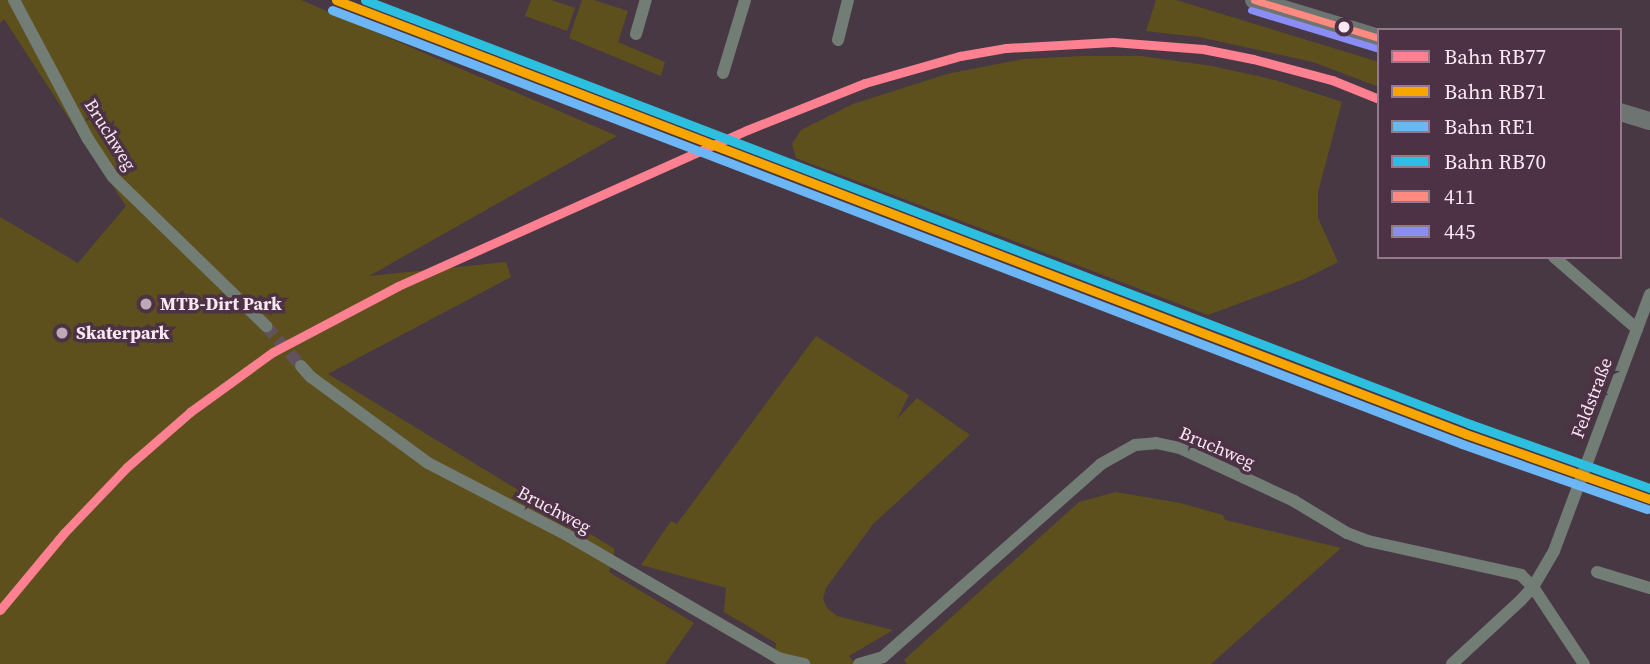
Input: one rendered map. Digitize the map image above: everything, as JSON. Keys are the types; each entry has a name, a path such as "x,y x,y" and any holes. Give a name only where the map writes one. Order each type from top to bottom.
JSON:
{"main road":[{"path":"1254,0 1377,37"},
{"path":"1622,113 1650,121"}],"street":[{"name":"Bruchweg","path":"14,0 88,139 113,177 266,326"},
{"path":"636,34 646,0"},
{"path":"723,73 745,0"},
{"path":"838,40 848,0"},
{"path":"1556,259 1637,329"},
{"name":"Feldstraße","path":"1452,664 1533,587 1554,551 1649,296"},
{"name":"Bruchweg","path":"301,366 311,377 428,463 567,535 778,658 804,664"},
{"name":"Bruchweg","path":"859,664 885,660 1094,470 1135,444 1156,443 1180,448 1294,501 1347,533 1368,541 1521,575 1533,587"},
{"path":"1597,572 1650,588"},
{"path":"1533,587 1584,664"}],"shaded area":[{"path":"0,0 301,0 617,136 369,276 506,262 511,277 328,374 615,549 609,572 694,623 665,664 0,664 0,217 78,263 126,206 4,19 0,23"},
{"path":"531,0 551,0 575,8 567,31 525,16"},
{"path":"582,0 594,0 628,11 618,42 665,62 661,76 569,38"},
{"path":"1156,0 1176,0 1377,61 1377,86 1313,62 1199,37 1146,31"},
{"path":"1141,56 1212,66 1275,80 1342,102 1318,192 1318,218 1338,262 1302,280 1208,315 796,158 792,144 801,130 853,104 947,74 1023,59"},
{"path":"816,336 909,395 897,419 917,398 970,435 873,524 826,588 823,599 827,608 837,616 893,630 849,656 855,664 774,664 776,643 724,612 726,588 641,565 671,521 677,524"},
{"path":"1116,492 1180,503 1223,515 1225,520 1341,548 1211,664 907,664 904,660 1079,502"}],"tunnel":[{"path":"266,326 301,366"}],"rail line":[{"name":"RB71","path":"336,0 1466,434 1650,499"},
{"name":"RB70","path":"365,0 1470,424 1650,488"},
{"name":"RE1","path":"332,10 1462,444 1647,509"},
{"name":"RB77","path":"0,610 64,533 127,467 190,412 273,352 398,286 747,130 865,83 960,56 1006,48 1113,42 1203,49 1253,59 1332,80 1377,98"}],"transit line":[{"name":"411","path":"1254,0 1377,37"},
{"name":"445","path":"1251,10 1376,48"}],"place":[{"name":"MTB-Dirt Park","path":"146,304"},
{"name":"Skaterpark","path":"62,333"}]}
